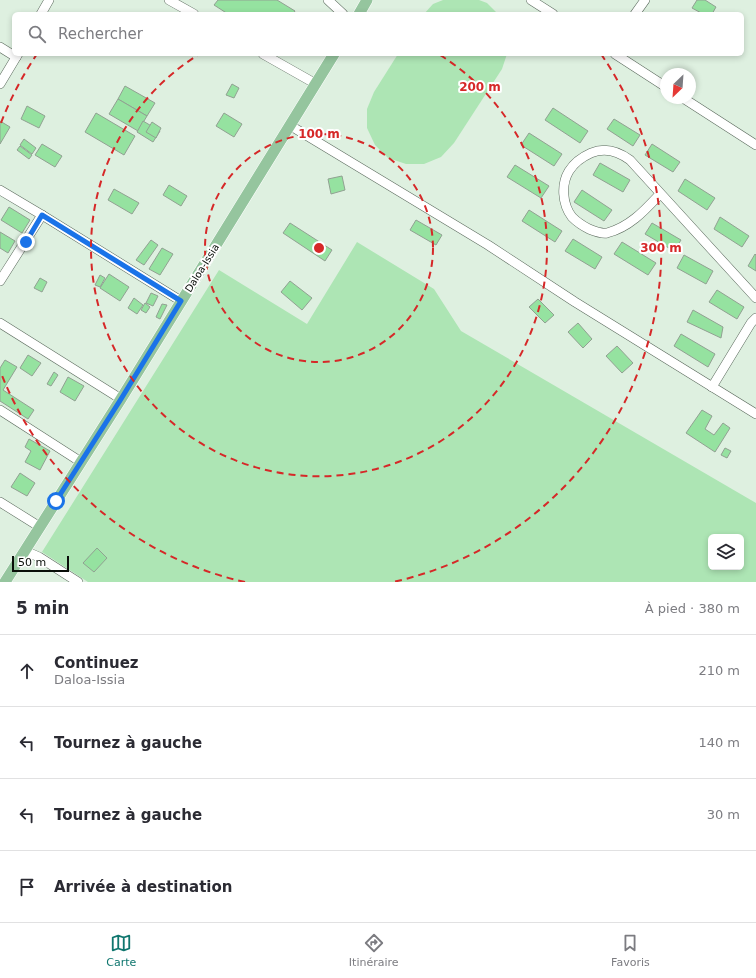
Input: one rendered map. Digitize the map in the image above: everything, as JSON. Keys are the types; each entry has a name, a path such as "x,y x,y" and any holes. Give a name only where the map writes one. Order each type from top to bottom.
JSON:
{"main road":[{"path":"359,12 367,0"},
{"name":"Daloa-Issia","path":"5,582 121,399 291,126 333,56"}],"street":[{"path":"42,12 49,0"},
{"path":"169,0 190,12"},
{"path":"328,0 341,12"},
{"path":"531,0 550,12"},
{"path":"636,12 645,0"},
{"path":"0,47 12,53"},
{"path":"0,84 17,56"},
{"path":"267,56 316,84"},
{"path":"618,56 660,83"},
{"path":"692,104 756,145"},
{"path":"291,126 488,246 575,302 756,414"},
{"path":"660,194 640,214 627,224 606,233 581,225 572,216 566,205 564,193 565,182 569,171 576,162 595,151 614,151 623,155 660,194 756,298"},
{"path":"0,190 181,301"},
{"path":"0,282 42,215"},
{"path":"712,387 756,318"},
{"path":"0,323 121,399"},
{"path":"0,410 81,462"},
{"path":"0,502 40,527"},
{"path":"25,551 36,561 67,582"},
{"path":"25,551 39,557 78,582"}],"green space":[{"path":"443,0 479,0 487,3 496,12 426,12 433,4"},
{"path":"397,56 506,56 502,69 454,143 441,157 424,164 406,164 388,158 375,145 367,128 367,109 374,92"},
{"path":"357,242 434,289 461,331 756,503 756,582 88,582 42,552 219,270 307,324"}],"building":[{"path":"218,0 277,0 295,11 225,12 214,5"},
{"path":"697,0 705,0 716,7 713,12 699,12 692,8"},
{"path":"232,84 239,88 234,98 226,95"},
{"path":"125,86 155,103 147,116 118,99"},
{"path":"118,99 147,116 138,131 109,114"},
{"path":"27,106 45,116 39,128 21,119"},
{"path":"553,108 588,131 580,143 545,120"},
{"path":"96,113 135,136 124,155 85,132"},
{"path":"224,113 242,124 234,137 216,126"},
{"path":"614,119 640,135 633,146 607,129"},
{"path":"0,121 10,127 0,144"},
{"path":"143,121 160,131 153,142 137,132"},
{"path":"152,122 161,128 156,138 146,132"},
{"path":"529,133 562,154 554,166 521,145"},
{"path":"24,139 36,148 32,154 20,145"},
{"path":"42,144 62,156 55,167 35,155"},
{"path":"652,144 680,162 673,172 645,155"},
{"path":"20,146 32,155 29,159 17,150"},
{"path":"600,163 630,180 623,192 593,175"},
{"path":"515,165 549,186 541,198 507,177"},
{"path":"342,176 345,190 331,194 328,179"},
{"path":"685,179 715,198 707,210 678,191"},
{"path":"169,185 187,196 181,206 163,195"},
{"path":"114,189 139,203 132,214 108,200"},
{"path":"582,190 612,210 604,221 574,202"},
{"path":"9,207 30,220 22,233 1,220"},
{"path":"529,210 562,231 555,242 522,221"},
{"path":"720,217 749,236 742,247 714,229"},
{"path":"416,220 442,235 436,245 410,230"},
{"path":"290,223 332,250 325,261 283,233"},
{"path":"652,223 681,240 674,251 645,234"},
{"path":"0,232 15,241 8,253 0,248"},
{"path":"573,239 602,257 595,269 565,251"},
{"path":"151,240 158,245 144,265 136,260"},
{"path":"622,242 656,263 648,275 614,254"},
{"path":"162,248 173,254 160,275 149,269"},
{"path":"755,254 756,255 756,271 748,266"},
{"path":"684,255 713,271 706,284 677,268"},
{"path":"109,274 129,287 120,301 100,288"},
{"path":"100,275 105,278 100,287 95,285"},
{"path":"40,278 47,282 42,292 34,288"},
{"path":"290,281 312,298 302,310 281,292"},
{"path":"717,290 744,307 737,319 709,302"},
{"path":"151,293 158,296 153,306 146,303"},
{"path":"134,298 143,305 137,314 128,308"},
{"path":"538,299 554,315 545,323 529,307"},
{"path":"145,303 150,307 146,313 141,310"},
{"path":"162,304 167,305 160,319 156,317"},
{"path":"693,310 723,327 721,338 687,322"},
{"path":"578,323 592,339 583,348 568,332"},
{"path":"681,334 715,354 708,367 674,346"},
{"path":"617,346 633,363 622,373 606,356"},
{"path":"28,355 41,363 32,376 20,368"},
{"path":"5,360 17,367 3,390 34,410 28,419 0,401 0,368"},
{"path":"54,372 58,375 51,386 47,384"},
{"path":"68,377 84,386 75,401 60,392"},
{"path":"702,410 712,416 705,429 714,435 723,423 730,428 715,452 686,433"},
{"path":"29,439 50,451 40,470 25,462 31,451 25,447"},
{"path":"725,448 731,451 727,458 721,455"},
{"path":"20,473 35,483 27,496 11,487"},
{"path":"97,548 107,558 94,572 83,563"}],"route":[{"path":"26,242 42,215 181,301 56,501"}]}
